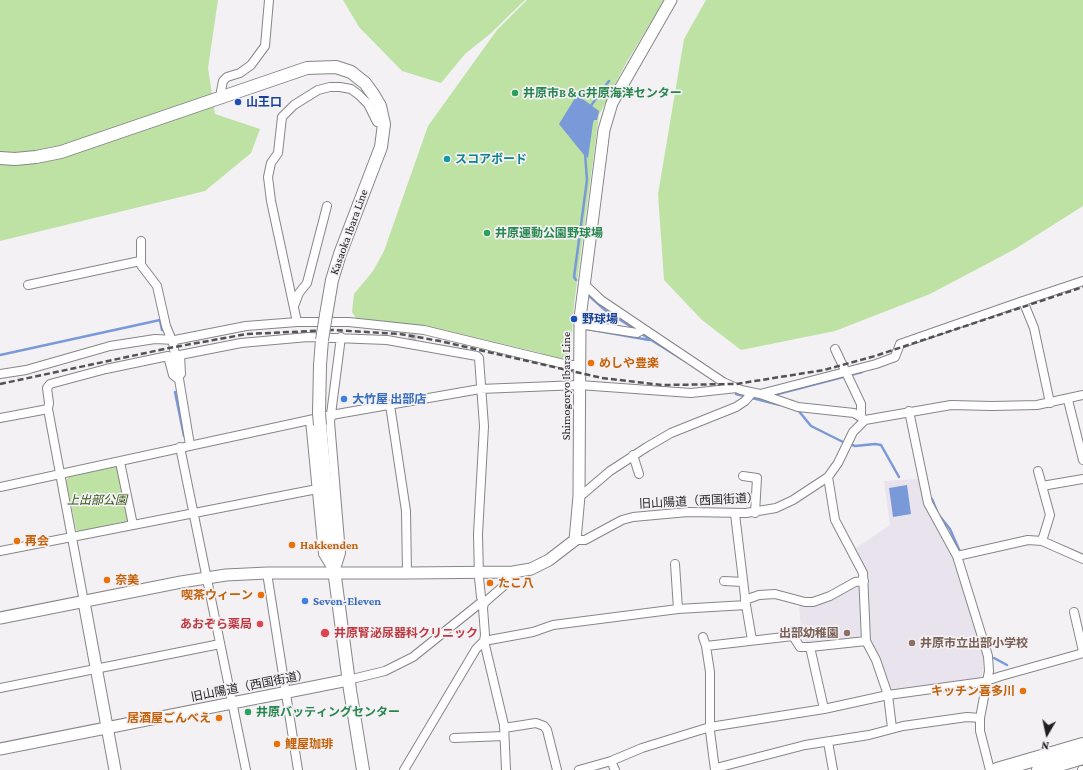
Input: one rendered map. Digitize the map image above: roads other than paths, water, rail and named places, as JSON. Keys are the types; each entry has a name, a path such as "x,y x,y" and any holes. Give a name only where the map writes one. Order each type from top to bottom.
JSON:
{"highway":[{"path":"997,770 1083,745"},
{"path":"1039,770 1083,757"}],"main road":[{"name":"Kasaoka Ibara Line","path":"0,158 15,160 61,152 307,68 336,67 351,72 365,83 380,106 384,124 381,147 340,254 332,280 322,340 320,365 320,418 334,574 348,680 363,770"}],"street":[{"path":"223,97 221,91 223,81 227,77 240,73 251,65 265,46 269,0"},
{"name":"Shimogoryo Ibara Line","path":"575,540 579,496 578,365 583,283 607,115 624,80 671,0"},
{"path":"297,322 271,201 268,177 271,163 278,153 282,117 294,105 318,90 330,87 340,87 351,89 359,95 368,104 377,122 384,124"},
{"path":"294,307 299,293 307,283 327,206"},
{"path":"141,241 140,261 143,268 157,286 166,326 171,340 190,445"},
{"path":"28,285 140,261"},
{"path":"579,496 633,455 671,433 736,407 752,395 846,373 891,359 897,354 900,344 1083,281"},
{"path":"583,283 601,300 641,331 737,388 752,395 798,407 817,411 847,412 863,418 909,412 950,404 1022,406 1068,400 1083,395"},
{"path":"1023,301 1034,328 1050,403"},
{"path":"0,374 26,370 110,346 156,339 171,340 246,326 297,322 349,322 413,330 455,337 568,365 578,365"},
{"path":"580,324 641,331"},
{"path":"177,378 180,374 180,355 241,344 308,337 387,340 412,343 478,357 484,426 478,534 480,593 484,603 482,608 485,635 484,641 504,732 506,770"},
{"path":"334,574 323,554 317,489 320,418 341,338"},
{"path":"835,349 861,404 863,418"},
{"path":"114,770 48,409 49,403 47,388 50,384 106,369 168,356 173,375 177,378"},
{"path":"0,487 320,418 480,389 579,385 691,393 737,388"},
{"path":"1068,400 1083,460"},
{"path":"390,405 406,511 407,573"},
{"path":"0,418 48,409"},
{"path":"909,412 928,503 957,556 988,656 988,681 980,718 980,737 990,770"},
{"name":"旧山陽道（西国街道）","path":"575,540 585,540 622,520 633,517 688,512 735,514 755,513 776,508 793,500 828,477 838,463 853,432 863,418"},
{"path":"180,447 246,770"},
{"path":"633,455 639,474"},
{"path":"120,462 132,525"},
{"path":"1038,471 1050,515 1042,541"},
{"path":"743,476 757,478 755,513"},
{"path":"828,477 835,520 863,573 866,641 876,660 888,695 892,728"},
{"path":"1042,486 1083,479"},
{"path":"0,551 317,489"},
{"path":"735,514 744,582 745,603 752,640"},
{"path":"0,618 206,578 267,573 334,574 513,572 534,568 575,540"},
{"path":"957,556 1028,540 1042,541 1083,559"},
{"path":"675,564 678,609"},
{"name":"旧山陽道（西国街道）","path":"0,749 348,680 385,671 413,657 479,604 484,603 507,583 513,572"},
{"path":"267,573 298,770"},
{"path":"724,581 744,582"},
{"path":"404,770 476,649 484,641 533,632 553,625 678,609 745,603 759,595 775,594 805,602 814,602 830,596 855,582 864,581"},
{"path":"579,770 611,761 642,748 710,727 824,709 888,695 988,681 1083,652 1074,612"},
{"path":"706,646 793,636 800,647 866,641"},
{"path":"703,637 710,672 710,727 715,769 792,748 869,735 892,728 967,717 980,718"},
{"path":"0,688 220,644"},
{"path":"810,647 824,709"},
{"path":"454,738 504,732 536,723 544,726 547,730 558,770"},
{"path":"828,742 833,770"},
{"path":"611,761 615,770"}],"water":[{"path":"577,95 599,111 597,120 594,120 593,123 588,158 559,124"},
{"path":"907,485 911,514 893,517 889,488"}],"waterway":[{"path":"590,107 609,81"},
{"path":"576,280 574,277 587,180 585,153"},
{"path":"587,294 605,310 636,330"},
{"path":"0,355 160,320 162,330"},
{"path":"587,329 649,340"},
{"path":"640,333 685,361"},
{"path":"851,375 862,372"},
{"path":"774,395 843,377"},
{"path":"175,392 184,436"},
{"path":"736,394 780,405"},
{"path":"798,410 811,426 843,442 855,446 875,444 881,445 899,477"},
{"path":"932,499 938,514 950,529 960,552"},
{"path":"994,658 1007,665"}],"tunnel":[{"path":"412,342 413,331"}],"railway":[{"path":"0,384 169,348 247,334 333,330 400,334 440,341 602,378 662,385 736,384 824,370 875,356 1083,287"}],"place":[{"name":"井原市B＆G井原海洋センター","path":"515,93"},
{"name":"山王口","path":"238,102"},
{"name":"スコアボード","path":"447,159"},
{"name":"井原運動公園野球場","path":"487,233"},
{"name":"野球場","path":"574,319"},
{"name":"めしや豊楽","path":"591,363"},
{"name":"大竹屋 出部店","path":"344,399"},
{"name":"再会","path":"17,541"},
{"name":"Hakkenden","path":"292,545"},
{"name":"奈美","path":"107,580"},
{"name":"たこ八","path":"490,583"},
{"name":"喫茶ウィーン","path":"261,595"},
{"name":"Seven-Eleven","path":"305,601"},
{"name":"あおぞら薬局","path":"260,624"},
{"name":"井原腎泌尿器科クリニック","path":"325,633"},
{"name":"出部幼稚園","path":"847,633"},
{"name":"井原市立出部小学校","path":"912,643"},
{"name":"キッチン喜多川","path":"1023,691"},
{"name":"井原バッティングセンター","path":"248,712"},
{"name":"居酒屋ごんべえ","path":"219,718"},
{"name":"鯉屋珈琲","path":"277,744"}],"park label":[{"name":"上出部公園","path":"97,500"}]}
